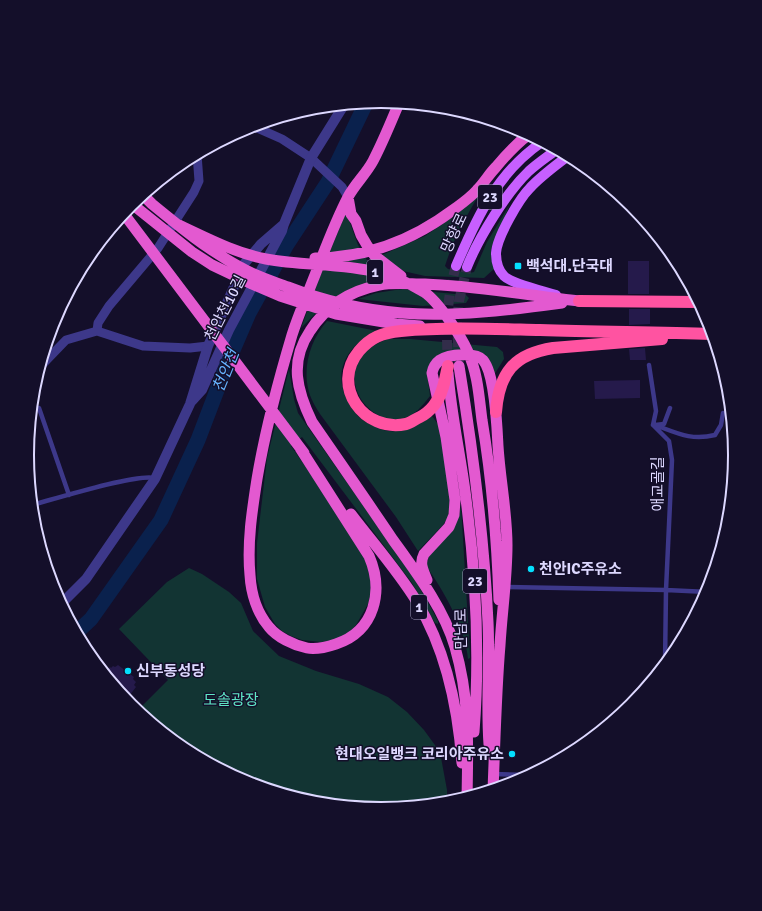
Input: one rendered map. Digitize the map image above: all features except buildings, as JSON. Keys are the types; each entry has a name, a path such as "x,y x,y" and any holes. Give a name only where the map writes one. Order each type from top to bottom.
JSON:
{"highway":[{"path":"300,448 369,556 373,565 376,580 373,610 368,620 350,638 338,644 317,648 307,648 277,636 263,620 258,610 250,576 249,552 252,510 262,449 293,333 325,248 348,197 358,180 372,162 397,109"},
{"path":"200,235 249,248 288,256 310,258 347,256 382,247 401,241 421,231 460,205 477,190 512,149 523,139"},
{"path":"358,180 356,220 360,235 375,256 400,276 431,285"},
{"path":"348,197 351,214 356,220"},
{"name":"1","path":"147,199 175,226 241,252 266,259 351,268 380,273 424,292 434,301 452,325 468,352 477,382 484,427 492,496 498,571 500,645 493,784"},
{"path":"138,208 192,252 212,265 280,296 336,314 396,324 450,328 706,334"},
{"name":"1","path":"128,219 300,448 409,589 418,604 442,655 450,686 460,744 465,792"},
{"path":"175,226 215,253 242,268 298,291 361,307 403,313 452,313 495,311 579,301"},
{"path":"444,621 430,593 312,422 304,406 298,385 297,374 299,350 318,320 331,306 356,293 379,285 400,284 452,286 579,301 692,302"},
{"path":"450,328 400,331 382,334 367,342 354,357 349,370 349,386 353,400 360,410 370,418 384,424 408,424 424,415 433,407 453,366"},
{"path":"496,412 497,398 500,386 505,376 519,359 528,354 553,348 706,334"},
{"path":"466,792 468,727 462,675 454,645 420,563 424,554 449,526 454,515 455,500 446,437 432,373 433,369 441,359 454,356 478,356 484,361 490,379 496,412 499,464 506,512 506,587 500,645"},
{"name":"만남로","path":"453,366 473,456 484,559 488,624 488,724 492,784"},
{"name":"만남로","path":"453,366 452,413 467,504 475,580 477,642 476,711 467,792"}],"main road":[{"name":"망향로","path":"456,266 472,227 485,204 498,185 527,152 537,146"},
{"name":"망향로","path":"467,267 475,249 504,201 529,172 552,154"},
{"path":"563,160 529,188 517,204 500,240 496,252 497,262 504,276 516,283 579,301"}],"street":[{"name":"천안천10길","path":"190,404 202,390 229,330 282,231 313,160 341,111"},
{"path":"262,130 282,139 313,160 341,186 348,197"},
{"path":"48,359 66,340 97,331 98,323 109,306 175,226 199,181 198,161"},
{"name":"천안천10길","path":"65,599 86,579 155,479 190,404 208,346 244,264 257,248 284,224"},
{"name":"천안천10길","path":"97,331 143,346 190,348 208,346"}],"lane":[{"path":"649,365 656,411 653,425"},
{"path":"38,408 69,495"},
{"path":"653,425 664,424 670,408"},
{"path":"653,425 691,438 707,437 715,435 721,425 722,413"},
{"name":"애교골길","path":"653,425 669,441 672,460 666,590 666,653"},
{"path":"37,504 125,481 145,477 155,479"},
{"path":"506,587 700,592"},
{"path":"494,774 517,775"}],"green space":[{"path":"480,193 456,238 445,266 448,269 469,273 474,272 487,242 510,204 491,249 494,269 484,278 425,276 403,271 382,255 425,236 447,221"},
{"path":"346,212 358,245 368,262 391,277 316,313 301,328 319,279"},
{"path":"402,289 466,295 469,298 466,303 423,306 358,299 376,293"},
{"path":"327,321 377,331 367,336 351,350 343,368 341,378 343,389 349,404 357,415 368,423 390,431 410,428 420,424 432,416 440,427 451,500 448,517 443,525 418,551 396,517 320,414 310,395 307,379 308,361 313,344 321,328"},
{"path":"388,339 410,339 497,347 503,352 504,359 494,375 482,354 477,351 463,350 427,371 430,396 418,410 402,419 385,418 371,410 360,398 355,382 356,366 367,351"},
{"path":"289,369 298,413 414,578 438,621 438,624 435,623 412,583 302,437 291,446 364,552 373,589 368,604 356,625 340,638 330,641 321,642 302,640 291,636 282,631 275,624 265,607 257,579 257,543 267,458"},
{"path":"461,505 470,655 470,658 468,659 463,635 453,610 426,566 429,556 459,516"},
{"name":"도솔광장","path":"189,568 202,574 229,592 241,603 253,631 279,656 316,671 359,684 388,697 407,712 424,730 440,752 447,796 404,802 358,802 336,800 291,791 248,776 228,767 207,756 170,731 142,706 168,680 119,629 167,582"}],"waterway":[{"name":"천안천","path":"80,629 91,619 161,520 198,440 227,364 249,313 286,246 328,182 363,109"}],"tunnel":[{"path":"448,365 448,315 450,291 456,266"},
{"path":"459,362 457,323 459,301 467,267"}],"place":[{"name":"백석대.단국대","path":"518,266"},
{"name":"천안IC주유소","path":"531,569"},
{"name":"신부동성당","path":"128,671"},
{"name":"현대오일뱅크 코리아주유소","path":"512,754"}]}
